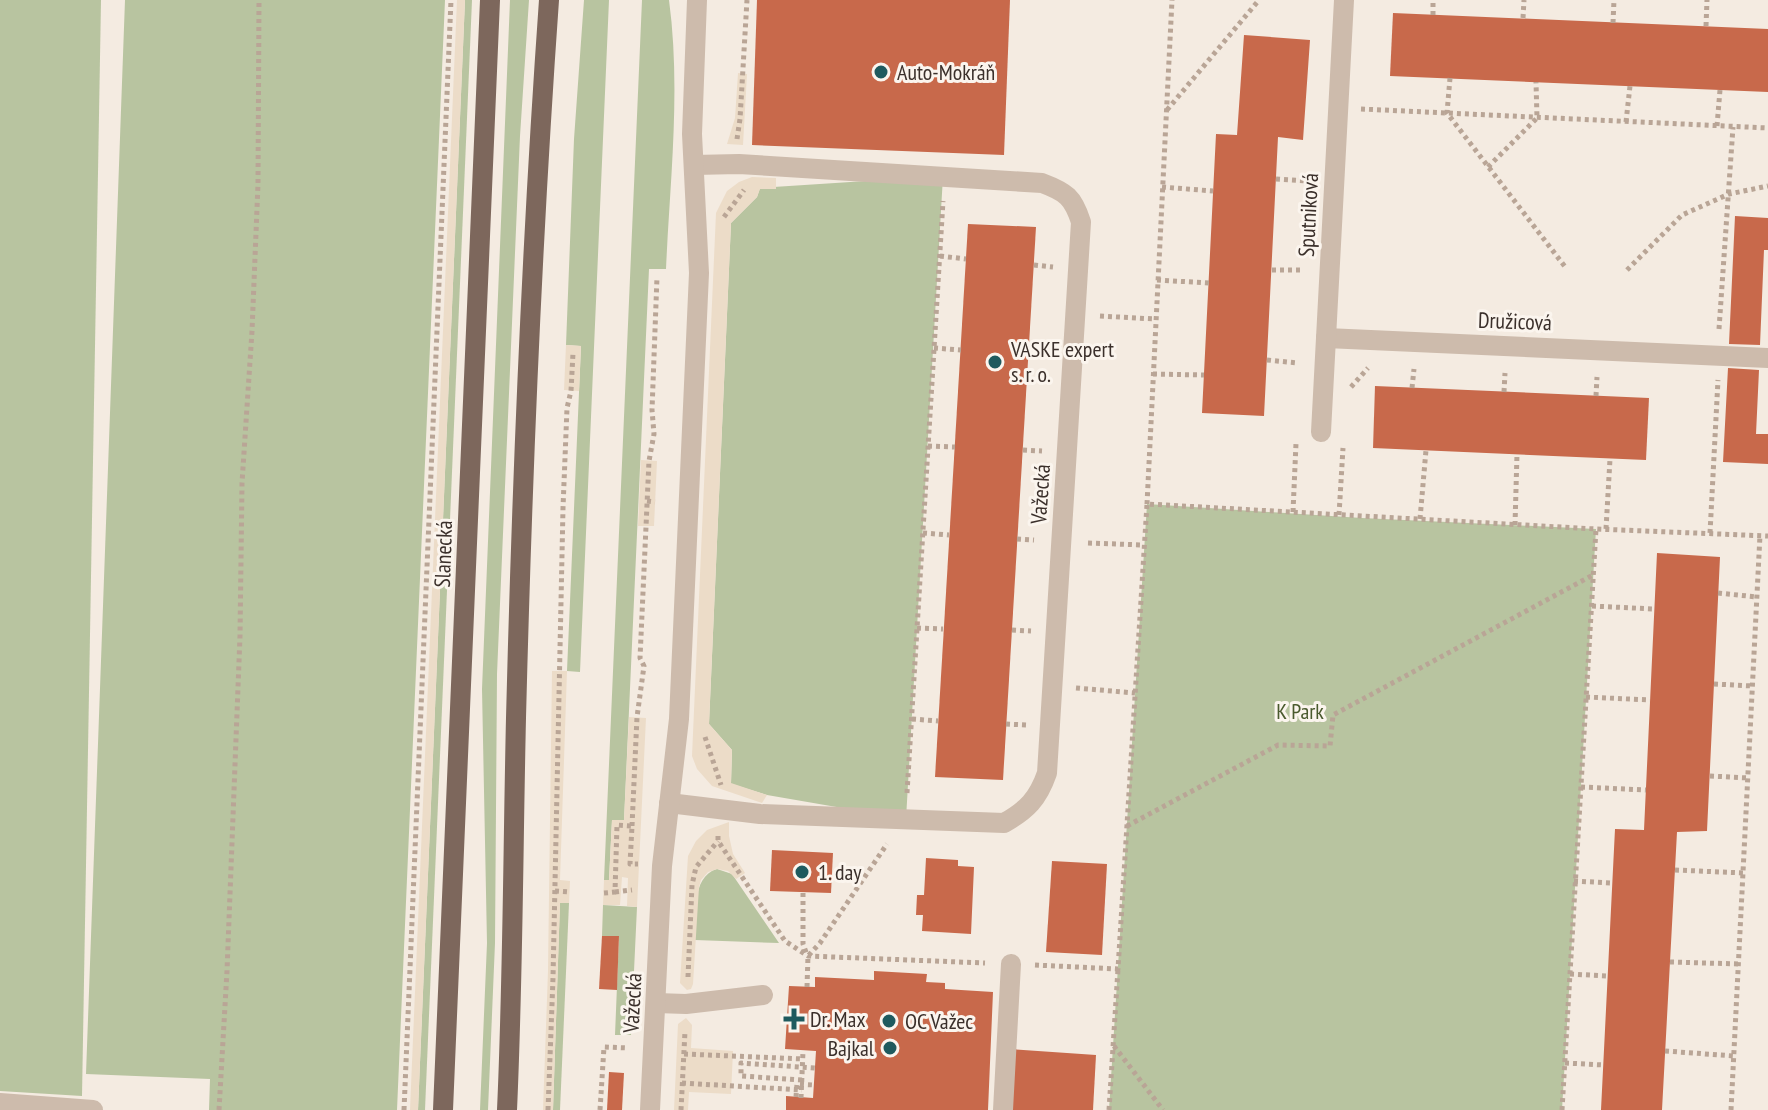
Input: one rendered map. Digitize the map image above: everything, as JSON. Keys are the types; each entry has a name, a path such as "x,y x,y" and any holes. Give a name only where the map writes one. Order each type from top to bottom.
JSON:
{"main road":[{"name":"Slanecká","path":"443,1110 490,0"},
{"path":"507,1110 513,962 516,718 540,128 549,0"}],"street":[{"name":"Važecká","path":"650,1110 662,866 679,719 699,273 692,134 697,0"},
{"name":"Sputniková","path":"1321,432 1344,0"},
{"name":"Važecká","path":"669,803 760,814 1004,823 1023,812 1039,796 1047,773 1081,222 1075,205 1063,192 1042,183 739,164 694,165"},
{"name":"Družicová","path":"1326,338 1712,361 1768,358"},
{"path":"1003,1110 1011,964"},
{"path":"656,1003 686,1004 763,995"},
{"path":"0,1103 93,1110"}],"path":[{"path":"219,1110 240,636 242,483 258,184 259,0"},
{"path":"404,1110 451,0"},
{"path":"736,145 747,0"},
{"path":"1109,1110 1147,504 1172,0"},
{"path":"1166,111 1259,0"},
{"path":"1433,0 1433,15"},
{"path":"1523,18 1524,0"},
{"path":"1613,23 1614,0"},
{"path":"1706,26 1707,0"},
{"path":"1450,78 1447,113 1566,268"},
{"path":"1488,167 1537,118 1536,82"},
{"path":"1626,122 1630,86"},
{"path":"1717,126 1720,90"},
{"path":"1338,108 1768,128"},
{"path":"1710,533 1712,361 1733,127"},
{"path":"1309,196 1310,166"},
{"path":"1276,179 1309,181"},
{"path":"742,181 744,191"},
{"path":"1627,270 1682,215 1729,194 1768,186"},
{"path":"723,223 725,214 744,191 752,187"},
{"path":"1162,187 1213,191"},
{"path":"808,956 906,819 943,189"},
{"path":"1054,282 1056,254"},
{"path":"1272,270 1305,270 1306,255"},
{"path":"940,256 966,259"},
{"path":"1034,265 1055,267"},
{"path":"639,864 630,864 637,717 644,666 640,658 649,461 654,434 652,410 657,277"},
{"path":"1157,280 1209,283"},
{"path":"1048,369 1050,341"},
{"path":"934,348 961,350"},
{"path":"548,1110 558,851 563,508 567,408 573,353"},
{"path":"1028,353 1049,355"},
{"path":"1412,388 1414,359"},
{"path":"1267,360 1300,363 1300,378"},
{"path":"1349,393 1352,383 1367,369 1381,363"},
{"path":"1504,392 1505,363"},
{"path":"1596,396 1597,368"},
{"path":"1153,374 1204,375"},
{"path":"1042,466 1043,437"},
{"path":"1293,512 1297,437"},
{"path":"1339,515 1343,445"},
{"path":"928,446 955,447"},
{"path":"1023,450 1043,451"},
{"path":"1420,519 1426,450"},
{"path":"1515,525 1517,454"},
{"path":"1606,529 1610,459"},
{"path":"647,501 655,502"},
{"path":"1147,504 1768,536"},
{"path":"1562,1110 1596,529"},
{"path":"923,533 949,535"},
{"path":"1731,1110 1760,535"},
{"path":"1017,539 1037,540"},
{"path":"1127,826 1278,745 1330,746 1333,715 1594,575"},
{"path":"1718,593 1757,597"},
{"path":"1592,606 1654,609"},
{"path":"1031,644 1033,616"},
{"path":"917,628 943,629"},
{"path":"1012,630 1032,631"},
{"path":"1714,684 1753,686"},
{"path":"1586,697 1650,700"},
{"path":"1026,736 1028,712"},
{"path":"912,719 938,721"},
{"path":"701,723 724,786 719,808 718,841 785,941 808,956 1118,969"},
{"path":"1006,724 1027,725"},
{"path":"1710,776 1749,778"},
{"path":"1581,787 1646,790"},
{"path":"615,892 617,825 632,826"},
{"path":"681,1110 692,885 696,867 718,841"},
{"path":"1675,870 1744,873"},
{"path":"1574,881 1612,883"},
{"path":"555,891 570,892"},
{"path":"604,893 627,892"},
{"path":"803,893 807,987"},
{"path":"1670,962 1740,964"},
{"path":"1570,974 1608,976"},
{"path":"1113,1045 1163,1110"},
{"path":"600,1110 604,1047 622,1048"},
{"path":"799,1097 803,1051"},
{"path":"1665,1051 1734,1056"},
{"path":"684,1054 803,1059"},
{"path":"802,1080 741,1076 741,1063 815,1068"},
{"path":"1565,1063 1604,1065"},
{"path":"682,1083 799,1090"},
{"path":"799,1090 797,1084 814,1085"}],"green space":[{"path":"0,0 101,0 82,1096 0,1091"},
{"path":"125,0 445,0 397,1110 209,1110 210,1079 86,1074"},
{"path":"465,0 472,0 425,1110 418,1110"},
{"path":"510,0 529,0 520,136 497,674 495,943 488,1110 480,1110 487,943 482,689"},
{"path":"584,0 609,0 580,672 567,671 581,346 566,345 574,139"},
{"path":"642,0 669,0 674,67 674,134 666,269 649,269 624,821 612,820 609,880 604,880"},
{"path":"943,176 906,819 767,795 731,784 732,750 709,724 731,223 757,197 760,188"},
{"name":"K Park","path":"1147,504 1596,529 1562,1110 1109,1110"},
{"path":"717,869 732,874 779,943 695,940 699,889 708,873"},
{"path":"560,902 569,903 560,1110 553,1110"},
{"path":"603,905 637,907 631,1035 615,1035 619,937 602,936"}],"shaded area":[{"path":"457,0 465,0 418,1110 410,1110"},
{"path":"738,73 747,74 743,145 727,144 735,118"},
{"path":"752,177 776,178 776,189 760,189 757,197 731,223 709,724 732,750 731,783 767,795 762,803 712,786 697,769 692,756 716,213 727,191"},
{"path":"566,345 581,346 579,391 564,390"},
{"path":"641,460 657,461 654,526 638,526"},
{"path":"552,671 567,671 560,880 570,881 569,903 560,903 553,1110 543,1110 548,971"},
{"path":"629,717 646,718 637,907 627,906 628,878 622,877 620,905 603,905 604,880 609,880 612,820 624,820"},
{"path":"729,822 733,854 745,873 736,879 728,871 717,869 708,872 701,880 693,984 687,990 680,983 688,856 707,830"},
{"path":"686,1018 692,1025 691,1048 733,1051 731,1094 689,1092 688,1110 674,1110 678,1024"}],"building":[{"name":"Auto-Mokráň","path":"757,0 1010,0 1004,155 752,145"},
{"path":"1393,13 1768,29 1768,92 1390,76"},
{"path":"1244,35 1310,40 1303,140 1278,137 1264,416 1202,413 1216,134 1237,135"},
{"path":"1735,216 1768,218 1760,345 1729,344"},
{"path":"968,224 1036,227 1003,780 935,777"},
{"path":"1728,368 1759,370 1756,434 1768,434 1768,464 1723,462"},
{"path":"1375,386 1649,398 1646,460 1373,448"},
{"path":"1657,553 1720,557 1707,831 1677,832 1662,1110 1601,1110 1615,829 1644,830"},
{"name":"1. day","path":"772,850 833,853 831,893 770,891"},
{"path":"926,858 958,860 958,866 974,867 971,934 922,931 923,915 916,915 917,895 924,895"},
{"path":"1052,861 1107,864 1102,955 1046,952"},
{"path":"602,936 619,936 617,990 599,989"},
{"name":"OC Važec","path":"874,971 927,974 926,982 945,983 945,989 993,992 988,1110 786,1110 786,1096 813,1098 816,1051 785,1049 789,986 815,987 815,977 874,980"},
{"path":"1009,1049 1096,1055 1093,1110 1005,1110"},
{"path":"609,1072 624,1073 622,1110 607,1110"}],"place":[{"name":"Auto-Mokráň","path":"881,72"},
{"name":"VASKE expert s. r. o.","path":"995,362"},
{"name":"1. day","path":"802,872"},
{"name":"Dr. Max","path":"794,1019"},
{"name":"OC Važec","path":"889,1021"},
{"name":"Bajkal","path":"890,1048"}]}
